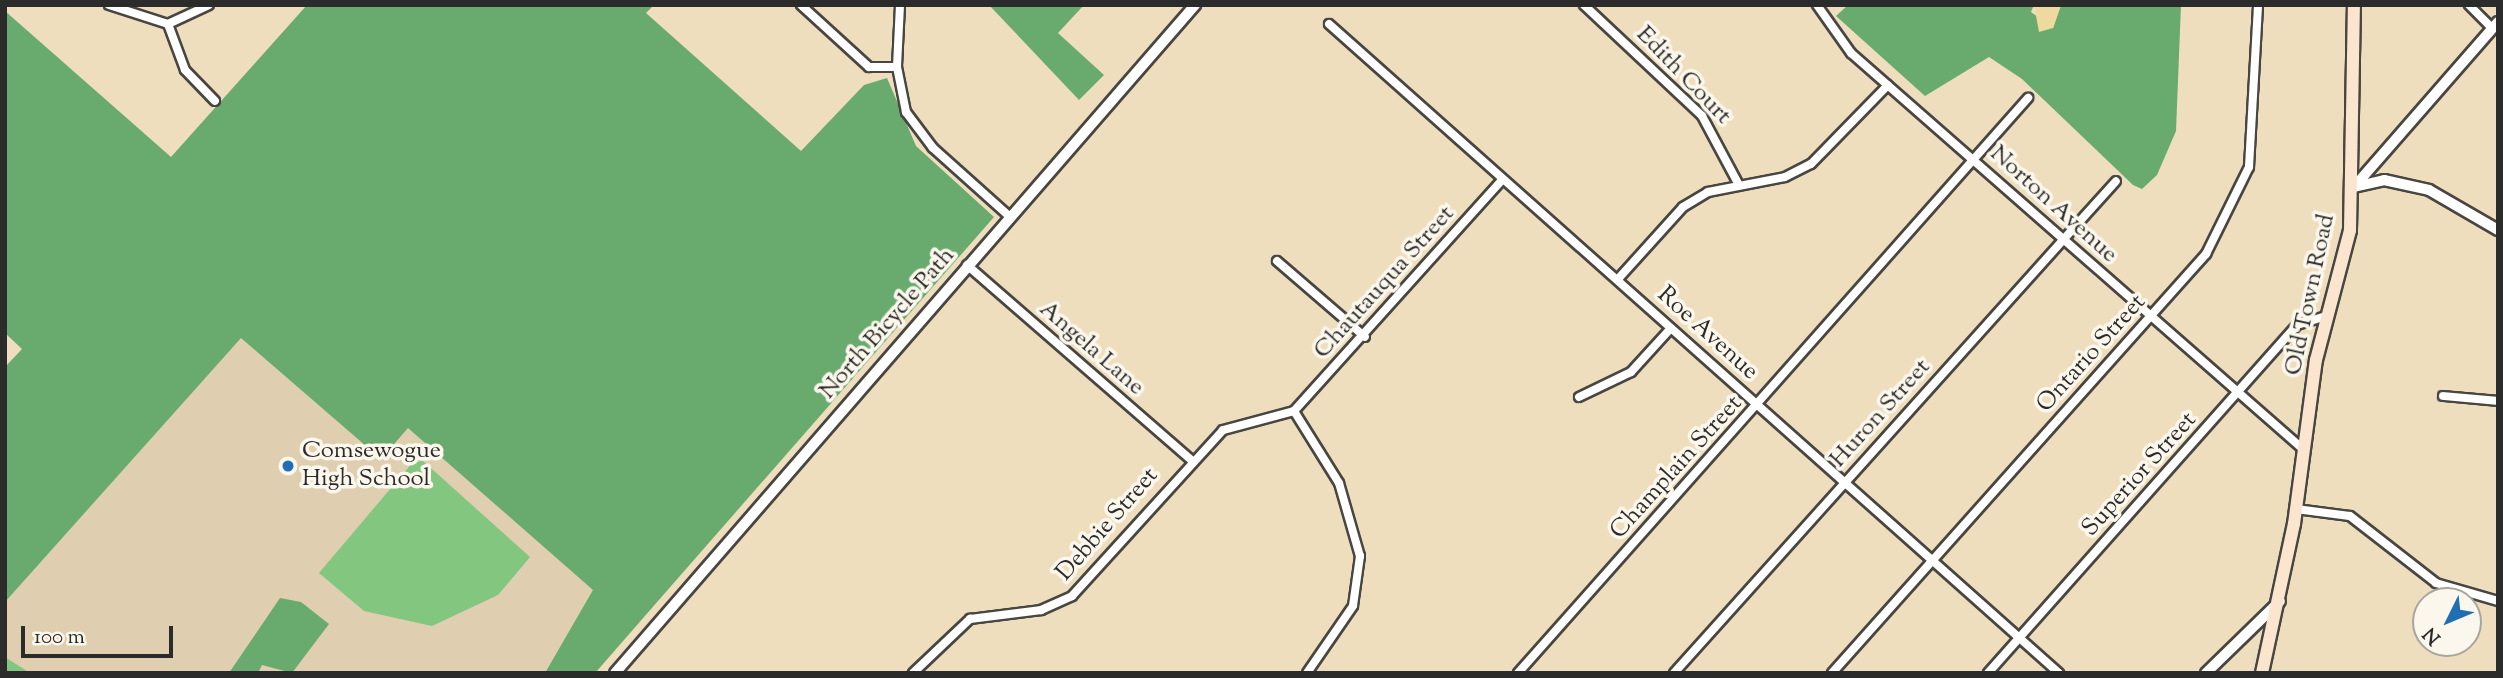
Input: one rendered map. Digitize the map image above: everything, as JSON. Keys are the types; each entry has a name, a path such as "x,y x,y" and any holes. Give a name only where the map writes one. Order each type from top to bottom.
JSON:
{"main road":[{"name":"Old Town Road","path":"2262,673 2280,601 2327,316 2354,187 2354,5"}],"street":[{"path":"109,5 168,24 209,5"},
{"path":"801,5 869,67 897,67"},
{"path":"900,5 897,67 906,112 918,131 1008,215"},
{"name":"North Bicycle Path","path":"615,673 1008,215 1195,5"},
{"name":"Edith Court","path":"1584,5 1702,116 1739,185"},
{"name":"Norton Avenue","path":"1817,5 1833,33 1888,85 2236,395 2306,452"},
{"name":"Ontario Street","path":"1832,673 2206,254 2249,167 2258,5"},
{"path":"2354,187 2495,25 2469,5"},
{"path":"168,24 185,70 215,102"},
{"name":"Roe Avenue","path":"1329,24 2059,673"},
{"path":"1618,279 1683,206 1739,185 1785,177 1811,164 1888,85"},
{"name":"Champlain Street","path":"1518,673 1759,406 2028,99"},
{"name":"Chautauqua Street","path":"1294,411 1365,337 1503,179"},
{"name":"Huron Street","path":"1674,673 2116,181"},
{"path":"2354,187 2409,184 2458,204 2498,230"},
{"path":"1277,261 1365,337"},
{"name":"Angela Lane","path":"967,265 1191,460"},
{"name":"Superior Street","path":"1988,673 2297,325 2327,316"},
{"path":"1579,397 1631,372 1671,328"},
{"path":"2443,396 2498,401"},
{"path":"1294,411 1339,483 1360,556 1353,606 1307,673"},
{"name":"Debbie Street","path":"913,673 970,619 1041,610 1072,597 1191,460 1223,430 1294,411"},
{"path":"2296,509 2350,516 2436,583 2498,601"},
{"path":"2206,673 2280,601"}],"shaded area":[{"name":"Comsewogue High School","path":"264,284 642,619 596,673 5,673 5,585"}],"green space":[{"path":"307,5 654,5 646,13 801,151 864,85 887,78 916,146 994,217 595,673 545,673 593,590 408,428 381,459 241,338 5,602 5,367 22,349 5,333 5,11 171,157"},
{"path":"989,5 1084,5 1058,33 1104,75 1079,100"},
{"path":"1848,5 2034,5 2031,12 2053,28 2061,5 2181,5 2176,131 2157,175 2142,189 2133,185 2022,79 1989,57 1925,96 1836,16"},
{"path":"423,461 530,557 498,595 432,626 364,611 319,573 413,462"},
{"path":"280,598 301,602 329,624 292,673 262,665 258,673 229,673"},
{"path":"5,657 30,673 5,673"}],"sand":[{"path":"2034,5 2061,5 2053,28 2039,32"}],"place":[{"name":"Comsewogue High School","path":"288,466"}]}
